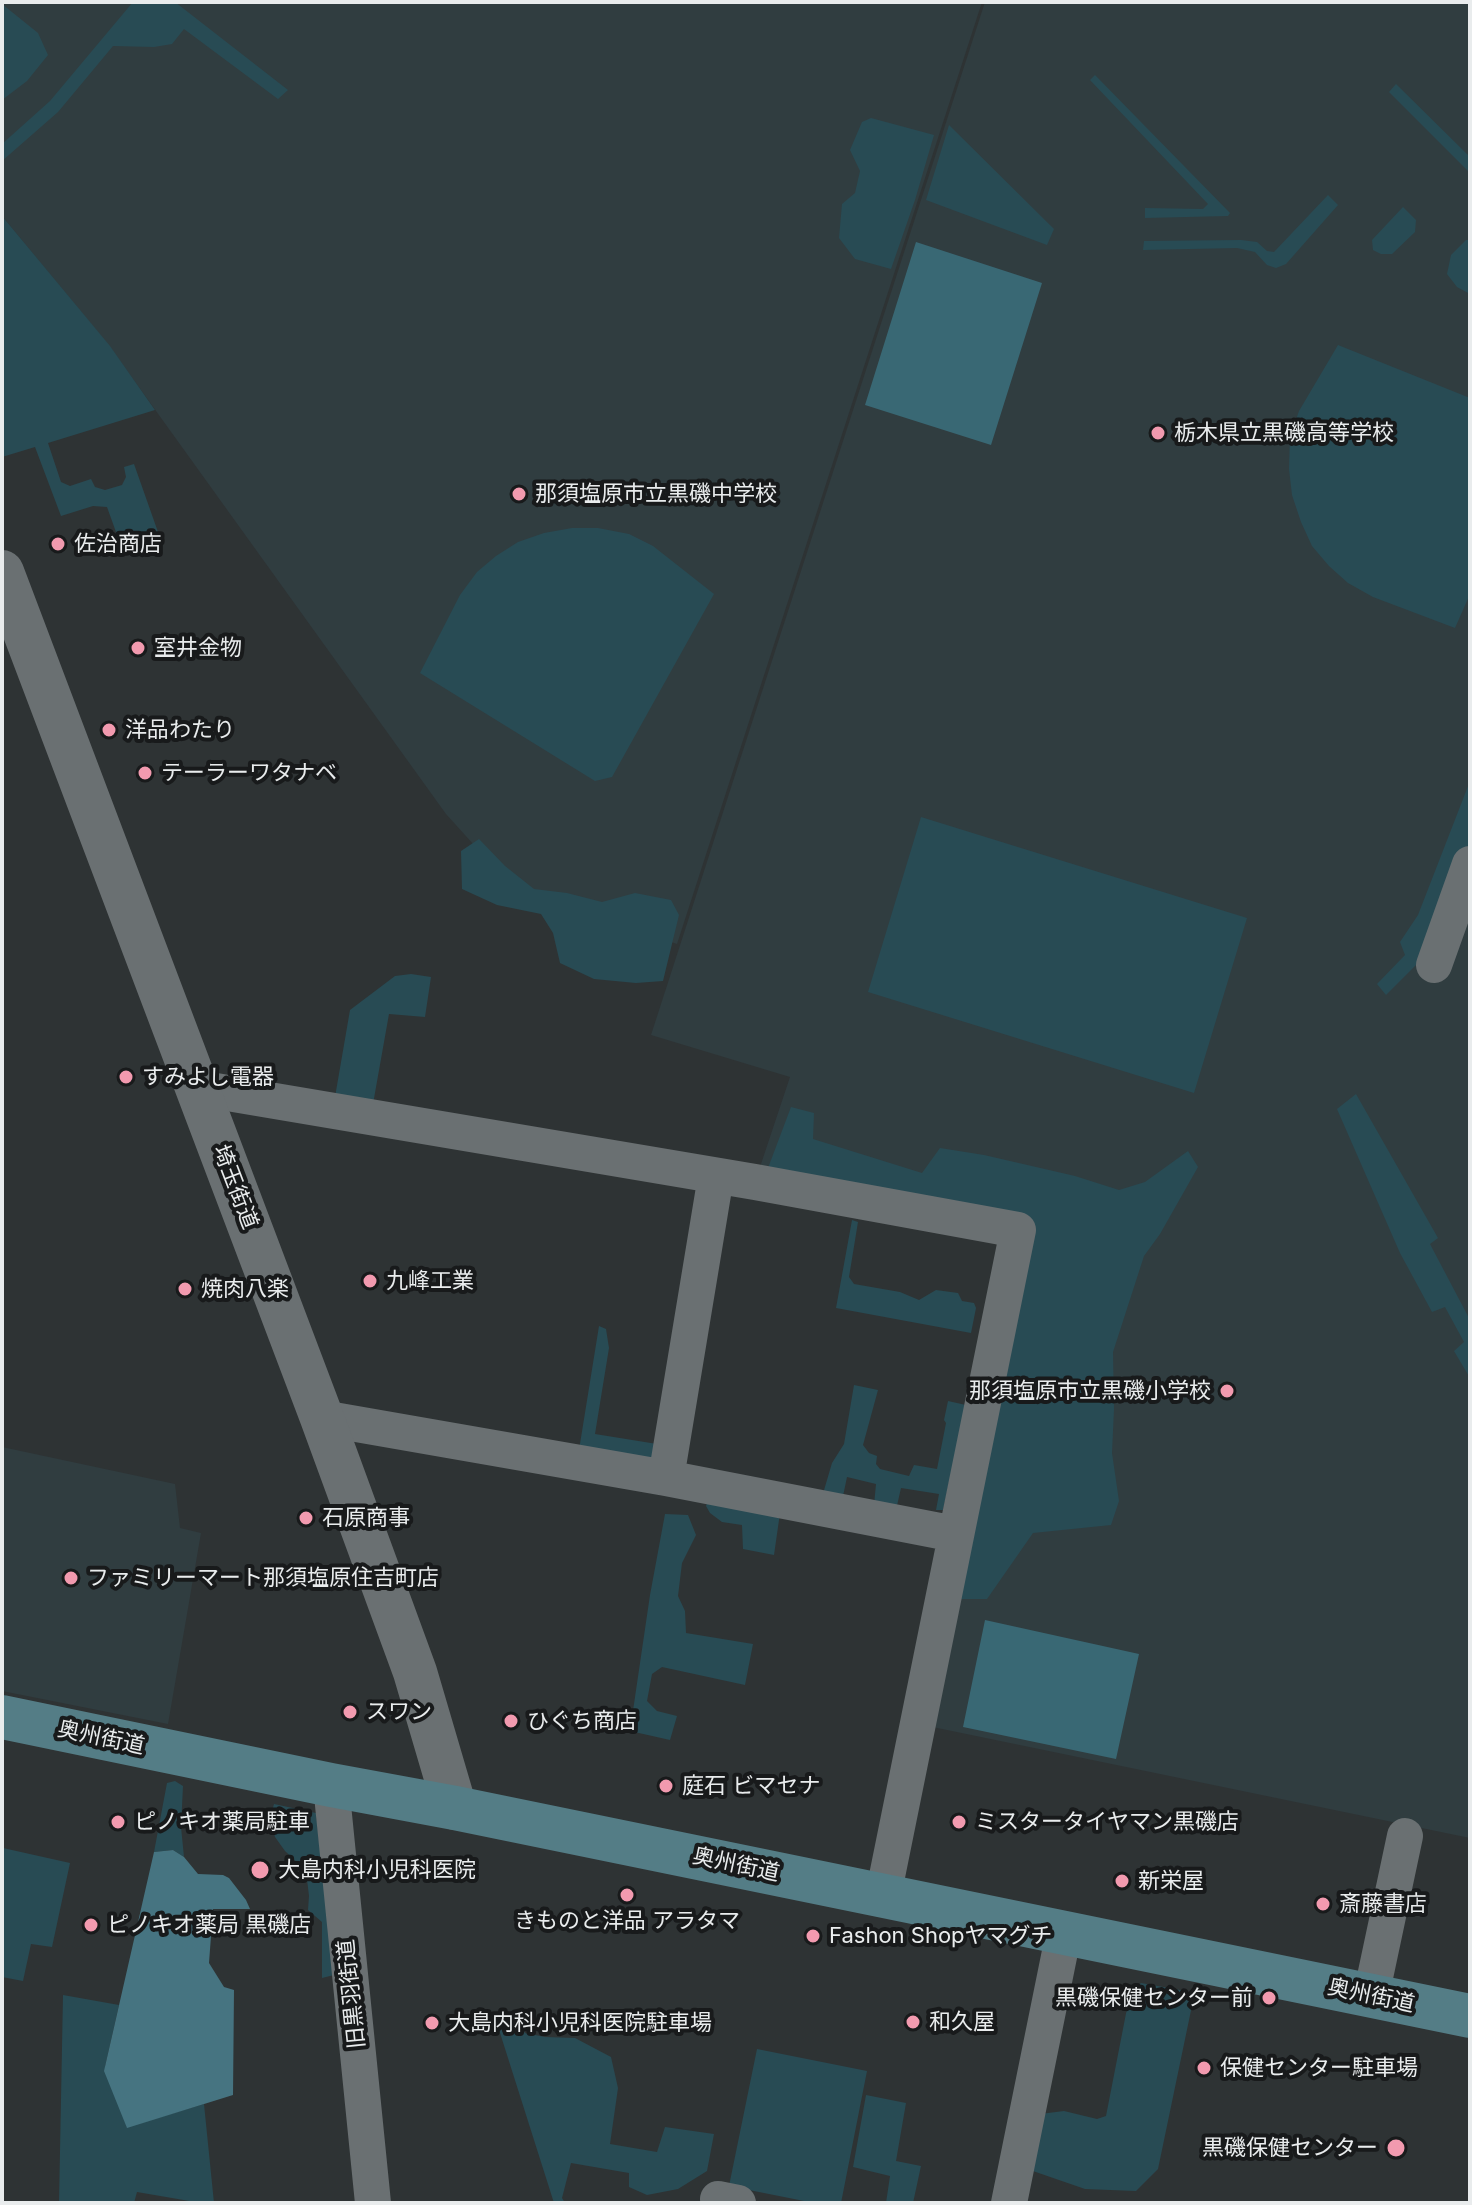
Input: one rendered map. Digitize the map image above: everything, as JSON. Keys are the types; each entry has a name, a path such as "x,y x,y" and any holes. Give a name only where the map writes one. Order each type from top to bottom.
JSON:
{"main road":[{"name":"奥州街道","path":"2,1717 1470,2016"}],"street":[{"name":"埼玉街道","path":"2,572 322,1418 415,1672 455,1808"},
{"path":"1434,965 1470,864"},
{"path":"198,1088 1018,1230 883,1896"},
{"path":"666,1478 716,1176"},
{"path":"322,1418 666,1478 955,1534"},
{"name":"旧黒羽街道","path":"331,1785 373,2203"},
{"path":"1371,1996 1405,1836"},
{"path":"1009,2203 1064,1932"}],"shaded area":[{"name":"那須塩原市立黒磯中学校","path":"2,2 982,2 677,944 512,887 446,814 110,347 2,216"},
{"path":"133,2 175,2 288,90 278,99 184,29 172,44 113,46 58,112 2,161 2,144 50,101"},
{"name":"栃木県立黒磯高等学校","path":"985,2 1470,2 1470,1838 918,1724 1018,1230 755,1182 790,1077 651,1035"},
{"path":"2,4 38,33 48,55 27,81 2,100"},
{"path":"1095,75 1230,213 1228,216 1145,218 1145,208 1203,209 1208,204 1090,80"},
{"path":"1396,84 1470,157 1470,173 1389,92"},
{"path":"871,118 934,135 891,269 855,259 839,238 842,204 855,193 860,171 850,150 862,122"},
{"path":"949,125 1054,229 1047,245 926,200"},
{"path":"1328,195 1338,205 1286,264 1276,268 1267,265 1255,252 1237,248 1143,250 1144,241 1241,240 1257,242 1267,251 1274,252"},
{"path":"1403,207 1416,220 1415,232 1392,254 1373,250 1372,240"},
{"path":"2,216 110,346 155,410 48,443 61,482 70,486 91,479 95,487 105,490 122,485 126,477 124,467 134,464 158,532 148,537 121,546 107,507 93,506 61,516 35,447 2,457"},
{"path":"1466,240 1470,240 1470,294 1457,287 1447,274 1451,255"},
{"path":"916,242 1042,283 991,445 865,405"},
{"path":"1338,345 1470,398 1470,594 1455,628 1373,597 1348,583 1312,546 1301,522 1292,495 1290,437 1299,411"},
{"path":"572,528 598,528 629,534 653,546 714,594 612,777 595,781 420,673 460,595 477,572 518,542"},
{"path":"1470,781 1470,840 1427,954 1386,995 1377,984 1405,955 1400,942 1418,915"},
{"path":"921,817 1247,918 1194,1093 868,992"},
{"path":"479,839 505,866 534,889 602,902 635,893 671,900 679,915 663,981 636,983 594,979 560,963 553,933 541,914 497,905 462,889 461,851"},
{"path":"411,974 431,977 425,1017 389,1014 373,1104 335,1097 350,1010 395,976"},
{"path":"1356,1094 1438,1238 1430,1244 1470,1320 1470,1378 1454,1351 1464,1342 1445,1307 1432,1312 1400,1253 1337,1109"},
{"path":"791,1107 814,1113 813,1139 922,1173 940,1148 1075,1176 1119,1190 1145,1182 1188,1151 1198,1167 1144,1256 1113,1352 1112,1453 1119,1501 1111,1525 1033,1533 987,1599 956,1599 1025,1240 768,1168"},
{"path":"852,1220 858,1222 849,1277 854,1284 900,1292 919,1300 936,1290 958,1293 962,1301 974,1303 976,1308 971,1333 836,1308"},
{"path":"599,1326 606,1329 609,1348 595,1434 657,1444 651,1466 579,1450"},
{"path":"854,1385 878,1390 863,1445 869,1453 877,1456 876,1464 880,1469 909,1476 914,1465 937,1469 948,1401 966,1405 943,1510 936,1510 939,1494 901,1488 896,1510 874,1505 876,1484 847,1477 842,1501 822,1497 832,1463 844,1444"},
{"path":"2,1447 175,1484 180,1528 201,1533 168,1724 2,1691"},
{"path":"711,1492 781,1506 774,1555 743,1549 742,1525 722,1522 706,1506"},
{"path":"665,1514 688,1515 696,1535 682,1563 678,1596 685,1611 686,1633 753,1644 745,1685 662,1667 652,1674 647,1701 657,1711 677,1716 670,1740 630,1731"},
{"path":"985,1620 1139,1654 1116,1759 963,1727"},
{"path":"175,1781 183,1786 181,1827 184,1857 173,1850 154,1852 167,1783"},
{"path":"274,1804 316,1813 334,1975 322,1978 322,1922 308,1910 306,1871 275,1837 270,1818"},
{"path":"3,1848 70,1863 52,1947 31,1944 23,1981 2,1977"},
{"path":"173,1850 184,1857 198,1874 229,1878 250,1909 213,1909 209,1963 224,1987 234,1990 233,2095 127,2128 104,2071 154,1852"},
{"path":"1141,1983 1180,1990 1194,1996 1158,2169 1136,2191 1085,2189 1030,2170 1040,2114 1064,2111 1097,2119 1106,2116 1130,1993"},
{"path":"63,1995 119,2005 105,2067 127,2127 204,2104 214,2203 137,2192 134,2203 59,2203"},
{"path":"514,2012 525,2033 575,2038 611,2057 618,2088 610,2144 657,2152 665,2127 714,2134 707,2171 678,2189 647,2195 629,2187 629,2173 571,2163 562,2198 565,2203 554,2203 494,2014"},
{"path":"757,2049 867,2071 841,2203 814,2203 729,2186"},
{"path":"866,2095 906,2103 896,2161 921,2166 913,2203 886,2203 890,2176 853,2167"}],"place":[{"name":"栃木県立黒磯高等学校","path":"1158,433"},
{"name":"那須塩原市立黒磯中学校","path":"519,494"},
{"name":"佐治商店","path":"58,544"},
{"name":"室井金物","path":"138,648"},
{"name":"洋品わたり","path":"109,730"},
{"name":"テーラーワタナベ","path":"145,773"},
{"name":"すみよし電器","path":"126,1077"},
{"name":"九峰工業","path":"370,1281"},
{"name":"焼肉八楽","path":"185,1289"},
{"name":"那須塩原市立黒磯小学校","path":"1227,1391"},
{"name":"石原商事","path":"306,1518"},
{"name":"ファミリーマート那須塩原住吉町店","path":"71,1578"},
{"name":"スワン","path":"350,1712"},
{"name":"ひぐち商店","path":"511,1721"},
{"name":"庭石 ビマセナ","path":"666,1786"},
{"name":"ピノキオ薬局駐車","path":"118,1822"},
{"name":"ミスタータイヤマン黒磯店","path":"959,1822"},
{"name":"大島内科小児科医院","path":"260,1870"},
{"name":"新栄屋","path":"1122,1881"},
{"name":"きものと洋品 アラタマ","path":"627,1895"},
{"name":"斎藤書店","path":"1323,1904"},
{"name":"ピノキオ薬局 黒磯店","path":"91,1925"},
{"name":"Fashon Shopヤマグチ","path":"813,1936"},
{"name":"黒磯保健センター前","path":"1269,1998"},
{"name":"和久屋","path":"913,2022"},
{"name":"大島内科小児科医院駐車場","path":"432,2023"},
{"name":"保健センター駐車場","path":"1204,2068"},
{"name":"黒磯保健センター","path":"1396,2148"}]}
